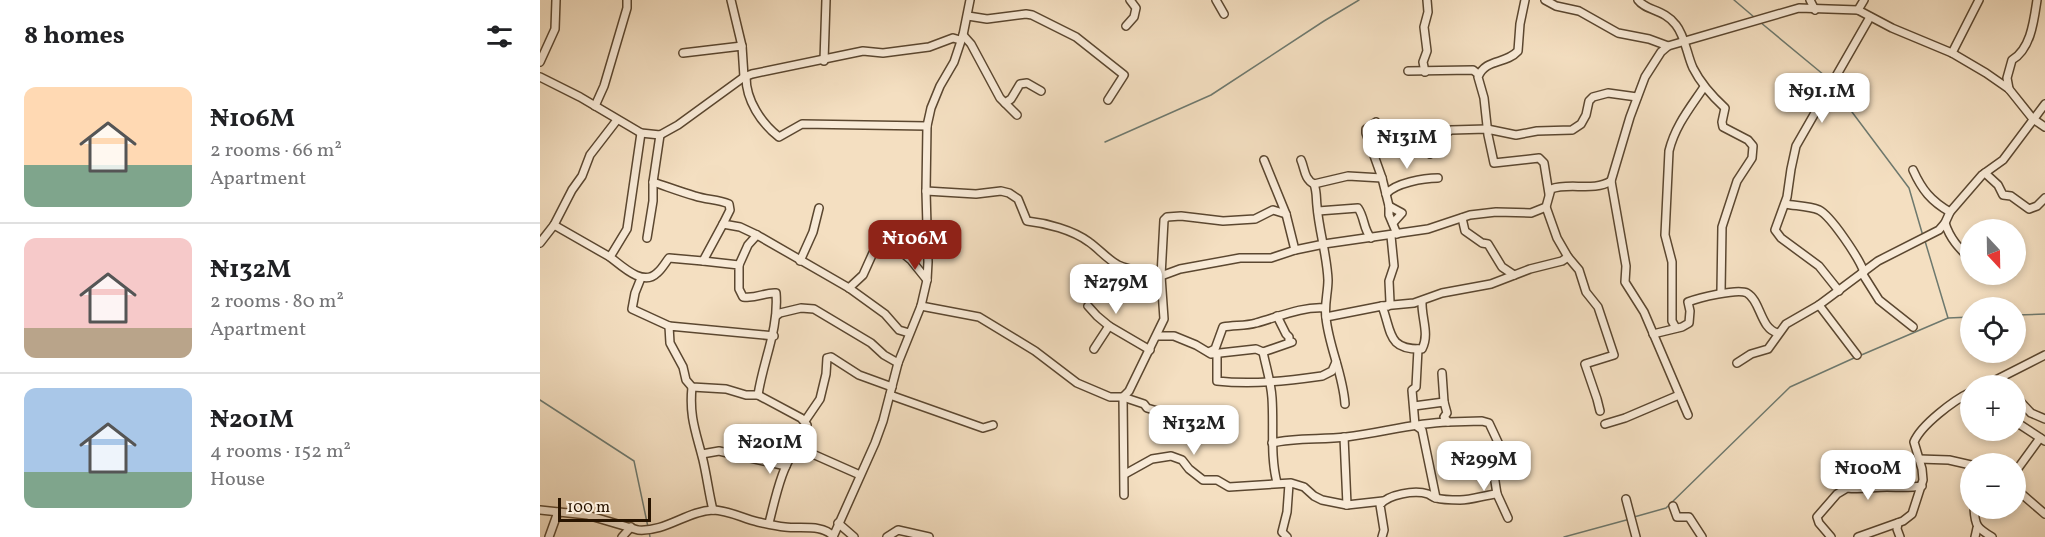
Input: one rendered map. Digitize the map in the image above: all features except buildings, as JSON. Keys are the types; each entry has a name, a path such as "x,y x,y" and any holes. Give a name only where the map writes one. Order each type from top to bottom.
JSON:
{"street":[{"path":"540,62 555,29 556,0"},
{"path":"595,106 604,86 627,8 627,0"},
{"path":"731,0 742,45 746,88 751,102 772,132 779,138 802,124 927,126"},
{"path":"824,61 826,0"},
{"path":"540,510 587,515 647,530 662,528 686,517 713,510 792,528 819,528 833,536 875,443 898,363 921,306 927,280 928,262 927,126 940,86 954,62 968,16 970,0"},
{"path":"1126,26 1134,17 1136,8 1130,0"},
{"path":"1216,0 1224,14"},
{"path":"1425,72 1422,62 1427,51 1424,27 1428,12 1427,0"},
{"path":"1525,0 1518,51 1505,61 1489,64 1479,74 1479,86 1485,105 1494,163 1539,158 1544,163 1549,194"},
{"path":"1545,0 1556,6 1580,11 1618,33 1649,39 1668,46"},
{"path":"1638,0 1645,6 1665,14 1680,31 1693,69 1704,87 1725,108 1723,126 1748,140 1753,146 1752,158 1737,181 1722,227 1721,292"},
{"path":"1810,0 1815,10"},
{"path":"1858,10 1864,0"},
{"path":"1952,53 1979,0"},
{"path":"2009,89 2007,78 2012,60 2019,56 2026,46 2037,0"},
{"path":"1688,415 1644,312 1625,282 1626,266 1611,181 1630,117 1645,77 1661,52 1668,46 1799,8 1858,10 1952,53 2009,89 2033,119 2045,127"},
{"path":"968,16 987,20 1032,15 1076,37 1124,75 1108,100"},
{"path":"1839,291 1819,266 1775,230 1785,204 1796,146 1870,17"},
{"path":"540,77 641,133 660,135 678,125 745,77 863,51 884,53 929,47 962,37"},
{"path":"962,37 971,44 1005,103 1017,115"},
{"path":"683,53 742,45"},
{"path":"1408,71 1473,70 1479,74"},
{"path":"1005,103 1011,99 1020,84 1027,83 1041,91"},
{"path":"1676,328 1672,321 1672,262 1665,235 1669,151 1672,138 1685,113 1704,87"},
{"path":"1430,154 1438,138 1451,130 1487,129 1516,135 1537,131 1576,129 1586,115 1589,101 1593,97 1608,93 1637,98"},
{"path":"1737,363 1751,354 1768,348 1786,324 1819,305 1878,261 1939,230 1950,212 1985,173 2003,160 2045,104"},
{"path":"540,243 554,225 582,176 590,155 617,120"},
{"path":"1376,122 1366,129 1366,133 1382,178 1394,235 1394,266 1389,281 1390,302 1385,306"},
{"path":"610,257 627,230 641,133"},
{"path":"647,238 660,135"},
{"path":"1264,160 1286,214 1295,250"},
{"path":"1301,160 1304,173 1314,184 1317,194 1328,281 1326,317 1345,404"},
{"path":"1913,170 1917,180 1931,198 1950,212"},
{"path":"1985,173 1998,185 2003,195 2011,196 2029,209 2037,206 2045,198"},
{"path":"1314,184 1348,176 1382,178"},
{"path":"1386,194 1394,188 1415,181 1438,178"},
{"path":"1600,411 1585,364 1614,355 1598,307 1586,292 1579,270 1557,238 1546,207 1551,189 1592,187 1611,181"},
{"path":"653,182 729,204 730,210 703,261"},
{"path":"926,191 976,194 1001,191 1010,193 1018,199 1027,221 1045,223 1077,234 1107,258 1119,265 1140,270 1148,278 1180,269 1240,258 1271,258 1324,244 1428,229 1462,218 1496,212 1531,213 1546,207"},
{"path":"1785,204 1816,209 1826,214 1860,261 1863,273 1879,300 1913,327"},
{"path":"1389,206 1402,213 1393,223"},
{"path":"800,261 813,232 819,208"},
{"path":"1318,211 1358,208 1362,213 1366,233 1371,238"},
{"path":"1123,397 1129,392 1162,327 1165,312 1161,276 1164,220 1167,217 1181,216 1223,221 1254,219 1273,210 1286,214"},
{"path":"1462,218 1465,231 1482,243 1488,244 1502,267 1514,275"},
{"path":"1945,223 1948,234 1960,250"},
{"path":"723,224 757,235 849,288 885,314 899,330 909,333"},
{"path":"554,225 610,257 641,278 650,278 657,274 669,258 739,265"},
{"path":"849,288 863,274 881,234 911,260 927,280"},
{"path":"757,235 748,245 739,265 740,289 743,297 756,298 776,293 778,307 774,336 758,395"},
{"path":"1326,317 1422,301 1442,293 1491,284 1568,257"},
{"path":"641,278 634,293 632,309 669,326 774,336"},
{"path":"1653,334 1689,323 1688,302 1713,297 1721,292 1747,293 1772,332 1778,333"},
{"path":"1385,306 1394,342 1403,348 1422,349 1426,340 1421,314 1422,301"},
{"path":"1819,305 1857,356"},
{"path":"921,306 979,317 1035,351 1077,383 1110,397 1123,397 1144,404 1147,408 1171,415"},
{"path":"1088,306 1109,326 1150,350"},
{"path":"1326,308 1316,307 1254,324 1223,327 1213,353 1217,381 1255,383 1322,376 1332,371 1336,362"},
{"path":"776,316 801,308 814,309 871,343 884,355 898,363"},
{"path":"1157,336 1174,336 1213,353 1239,349 1256,349 1263,352 1292,342 1289,341 1277,316"},
{"path":"669,326 670,343 683,366 686,380 692,387 726,389 747,395 758,395 805,421"},
{"path":"1095,349 1109,326"},
{"path":"1415,425 1412,390 1416,387 1418,349"},
{"path":"1263,352 1270,381 1272,443 1277,483"},
{"path":"2007,375 2045,355"},
{"path":"769,523 786,466 793,452 799,448 807,424 805,421 820,399 826,374 826,358 831,357 859,375 891,391 983,428 993,425"},
{"path":"1442,373 1447,413 1444,417 1448,423"},
{"path":"692,387 691,420 702,454 713,510"},
{"path":"1605,424 1618,421 1679,395"},
{"path":"1123,397 1124,495"},
{"path":"1858,537 1898,523 1912,514 1923,480 1914,442 1918,432 1960,398"},
{"path":"1414,406 1444,402"},
{"path":"2026,408 2031,413 2045,419"},
{"path":"1272,443 1287,439 1344,437 1415,425 1482,421 1489,423 1503,453"},
{"path":"1415,425 1422,430 1436,498"},
{"path":"2026,429 2043,440 2026,460"},
{"path":"1344,437 1347,505"},
{"path":"799,448 860,476"},
{"path":"702,454 719,451 786,466"},
{"path":"1125,474 1152,459 1171,456 1182,460 1203,480 1217,480 1229,487 1289,484 1304,487 1322,500 1347,505 1383,501 1396,494 1414,492 1429,494 1436,498 1469,499 1497,494"},
{"path":"1495,456 1494,475 1497,494 1508,518"},
{"path":"1919,459 1960,462"},
{"path":"1287,537 1282,532 1287,512 1289,484"},
{"path":"1831,537 1819,524 1817,517 1837,494 1847,488 1905,489 1922,486"},
{"path":"2026,498 2045,514"},
{"path":"1626,499 1636,537"},
{"path":"1382,537 1384,530 1380,505 1383,501"},
{"path":"1673,506 1677,517 1689,517 1702,537"},
{"path":"549,537 558,512"},
{"path":"1975,537 1976,519"},
{"path":"838,523 854,537"},
{"path":"1898,523 1897,530 1900,537"},
{"path":"622,537 630,527"},
{"path":"1977,528 1992,537"},
{"path":"887,537 898,530 929,537"}],"waterway":[{"path":"1105,142 1211,95 1359,0"},
{"path":"1734,0 1754,17"},
{"path":"1760,22 1829,81"},
{"path":"1834,88 1909,188 1923,236"},
{"path":"1925,241 1948,318"},
{"path":"2026,315 2045,314"},
{"path":"1859,356 1948,318 1960,317"},
{"path":"1634,517 1666,508 1790,387 1854,358"},
{"path":"540,400 634,461 648,527"},
{"path":"1564,537 1630,519"},
{"path":"649,531 650,537"}]}
